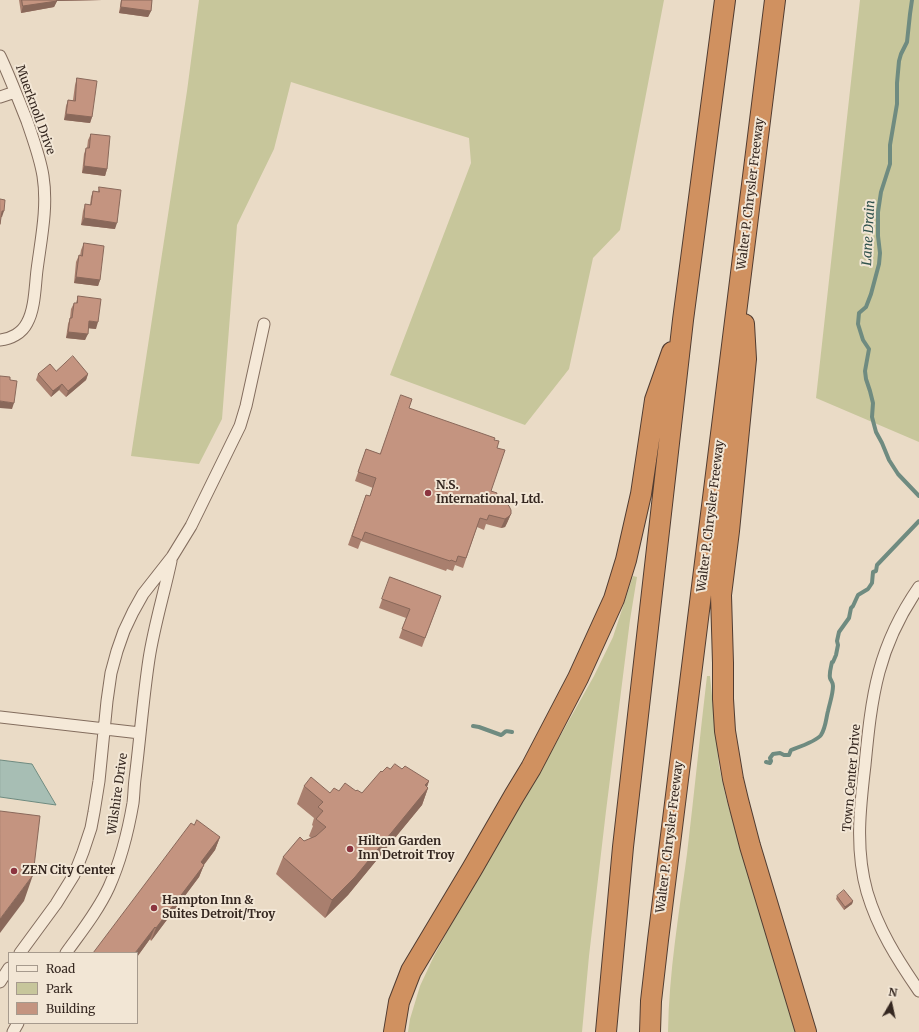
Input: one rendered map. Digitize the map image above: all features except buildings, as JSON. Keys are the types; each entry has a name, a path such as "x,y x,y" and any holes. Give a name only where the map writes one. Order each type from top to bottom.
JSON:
{"highway":[{"path":"606,1032 623,847 683,320 725,0"},
{"name":"Walter P. Chrysler Freeway","path":"650,1032 651,1001 658,940 775,0"},
{"path":"740,278 746,359 729,532 721,595 723,699 733,779 738,800 758,873 806,1032"},
{"path":"394,1032 399,1002 411,971 531,768 578,678 614,599 626,560 641,494 655,400 683,320"}],"street":[{"name":"Muerknoll Drive","path":"0,56 9,74 36,147 43,176 44,188 44,212 30,317 27,325 21,331 7,340 0,340"},
{"path":"0,97 15,92"},
{"path":"172,557 191,526 240,426 246,406 264,324"},
{"name":"Wilshire Drive","path":"21,952 56,904 74,874 83,852 91,828 94,812 111,673 117,652 124,631 143,594 172,557"},
{"name":"Wilshire Drive","path":"67,952 98,907 109,887 126,838 133,801 149,658 172,557"},
{"name":"Town Center Drive","path":"919,587 905,609 890,640 876,688 860,800 859,837 863,874 874,911 892,951 919,991"},
{"path":"0,717 140,733"},
{"path":"0,982 8,970"}],"green space":[{"path":"199,0 664,0 620,230 593,258 569,369 525,425 390,375 471,163 469,138 291,82 274,149 237,225 222,419 199,464 131,456 187,91"},
{"path":"860,0 919,0 919,442 816,398"},
{"path":"633,576 637,577 630,620 606,811 589,956 582,1032 408,1032 410,1019 420,986 434,956 594,676 613,637"},
{"path":"707,676 710,676 719,766 726,798 795,1032 668,1032 672,965 687,854"}],"shaded area":[{"path":"0,760 32,764 56,805 0,797"}],"waterway":[{"name":"Lane Drain","path":"912,0 907,42 899,61 897,104 890,145 890,164 881,192 878,212 880,253 879,264 866,307 859,313 858,324 863,340 869,349 865,371 873,403 872,417 876,432 889,460 898,474 919,496"},
{"path":"766,762 770,763 770,758 773,754 780,753 789,755 791,750 812,742 823,732 832,692 833,685 830,678 830,672 832,662 836,655 839,632 849,618 851,608 858,595 868,589 872,583 873,572 876,571 877,565 919,521"},
{"path":"473,726 501,735 506,731 512,732"}],"place":[{"name":"N.S. International, Ltd.","path":"428,493"},
{"name":"Hilton Garden Inn Detroit Troy","path":"350,849"},
{"name":"ZEN City Center","path":"14,871"},
{"name":"Hampton Inn & Suites Detroit/Troy","path":"154,908"}]}
